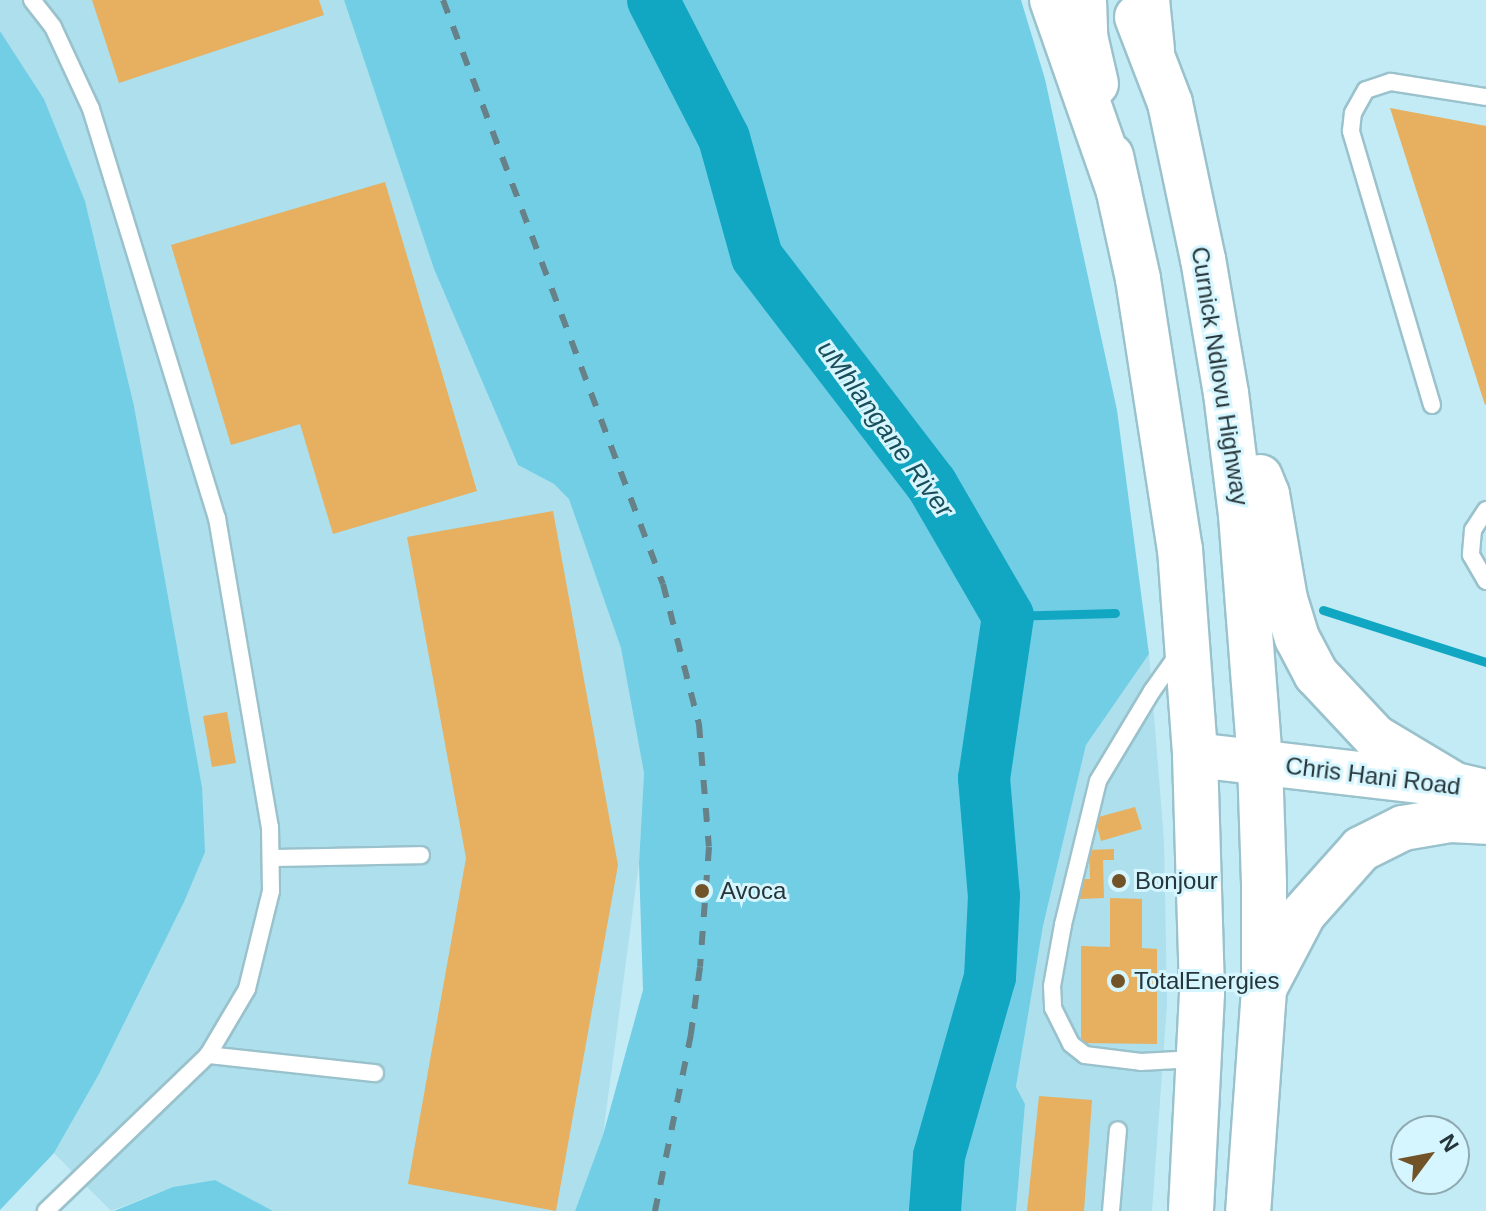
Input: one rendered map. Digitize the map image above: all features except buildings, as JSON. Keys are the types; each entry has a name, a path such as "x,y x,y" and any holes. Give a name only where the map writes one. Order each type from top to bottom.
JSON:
{"main road":[{"path":"1052,0 1119,191"},
{"path":"1084,0 1085,36 1138,279 1178,534 1195,755 1202,993 1191,1211"},
{"name":"Curnick Ndlovu Highway","path":"1130,0 1152,50 1170,103 1203,259 1226,393 1241,515 1260,762"},
{"path":"1147,0 1152,50"},
{"path":"1226,393 1267,494 1285,599 1297,638 1316,674 1375,737 1471,788"},
{"name":"Chris Hani Road","path":"1195,755 1471,788"},
{"name":"Chris Hani Road","path":"1248,1211 1264,990 1260,762"},
{"path":"1264,990 1304,913 1361,849 1403,828 1451,820 1486,822"}],"lane":[{"path":"32,0 53,27 91,109 217,518 254,724 270,827 271,858 271,891 247,989 208,1055 46,1211"},
{"path":"1432,405 1351,131 1353,113 1366,90 1391,82 1486,97"},
{"path":"1486,510 1473,530 1471,555 1486,581"},
{"path":"1187,642 1143,704 1098,781 1063,925 1052,986 1053,1008 1060,1026 1071,1044 1085,1055 1141,1062 1199,1058"},
{"path":"271,858 421,855"},
{"path":"208,1055 375,1073"},
{"path":"1111,1211 1118,1130"}],"shaded area":[{"path":"0,0 344,0 434,269 518,465 554,484 569,498 621,647 644,773 639,863 603,1135 575,1211 273,1211 215,1180 173,1187 111,1211 54,1153 99,1074 184,902 202,787 134,406 85,201 44,99 0,31"},
{"path":"344,0 1021,0 1045,79 1117,410 1149,654 1086,745 1043,926 1016,1087 1025,1104 1016,1211 575,1211 603,1135 643,990 639,863 644,773 621,648 569,499 554,484 518,465 434,269"},
{"path":"0,31 44,99 85,201 134,406 202,787 205,852 184,902 99,1074 54,1153 0,1210"},
{"path":"1149,654 1164,841 1167,1004 1152,1211 1016,1211 1025,1104 1016,1088 1043,926 1086,745"},
{"path":"215,1180 273,1211 114,1211 173,1187"}],"waterway":[{"name":"uMhlangane River","path":"653,0 724,138 757,257 932,485 1008,616 984,778 994,896 990,977 939,1156 935,1211"},
{"path":"1323,610 1486,662"},
{"path":"1008,616 1115,613"}],"railway":[{"path":"443,0 663,584 699,724 709,847 700,967 691,1034 655,1211"}],"place":[{"name":"Bonjour","path":"1119,881"},
{"name":"Avoca","path":"702,891"},
{"name":"TotalEnergies","path":"1118,981"}]}
